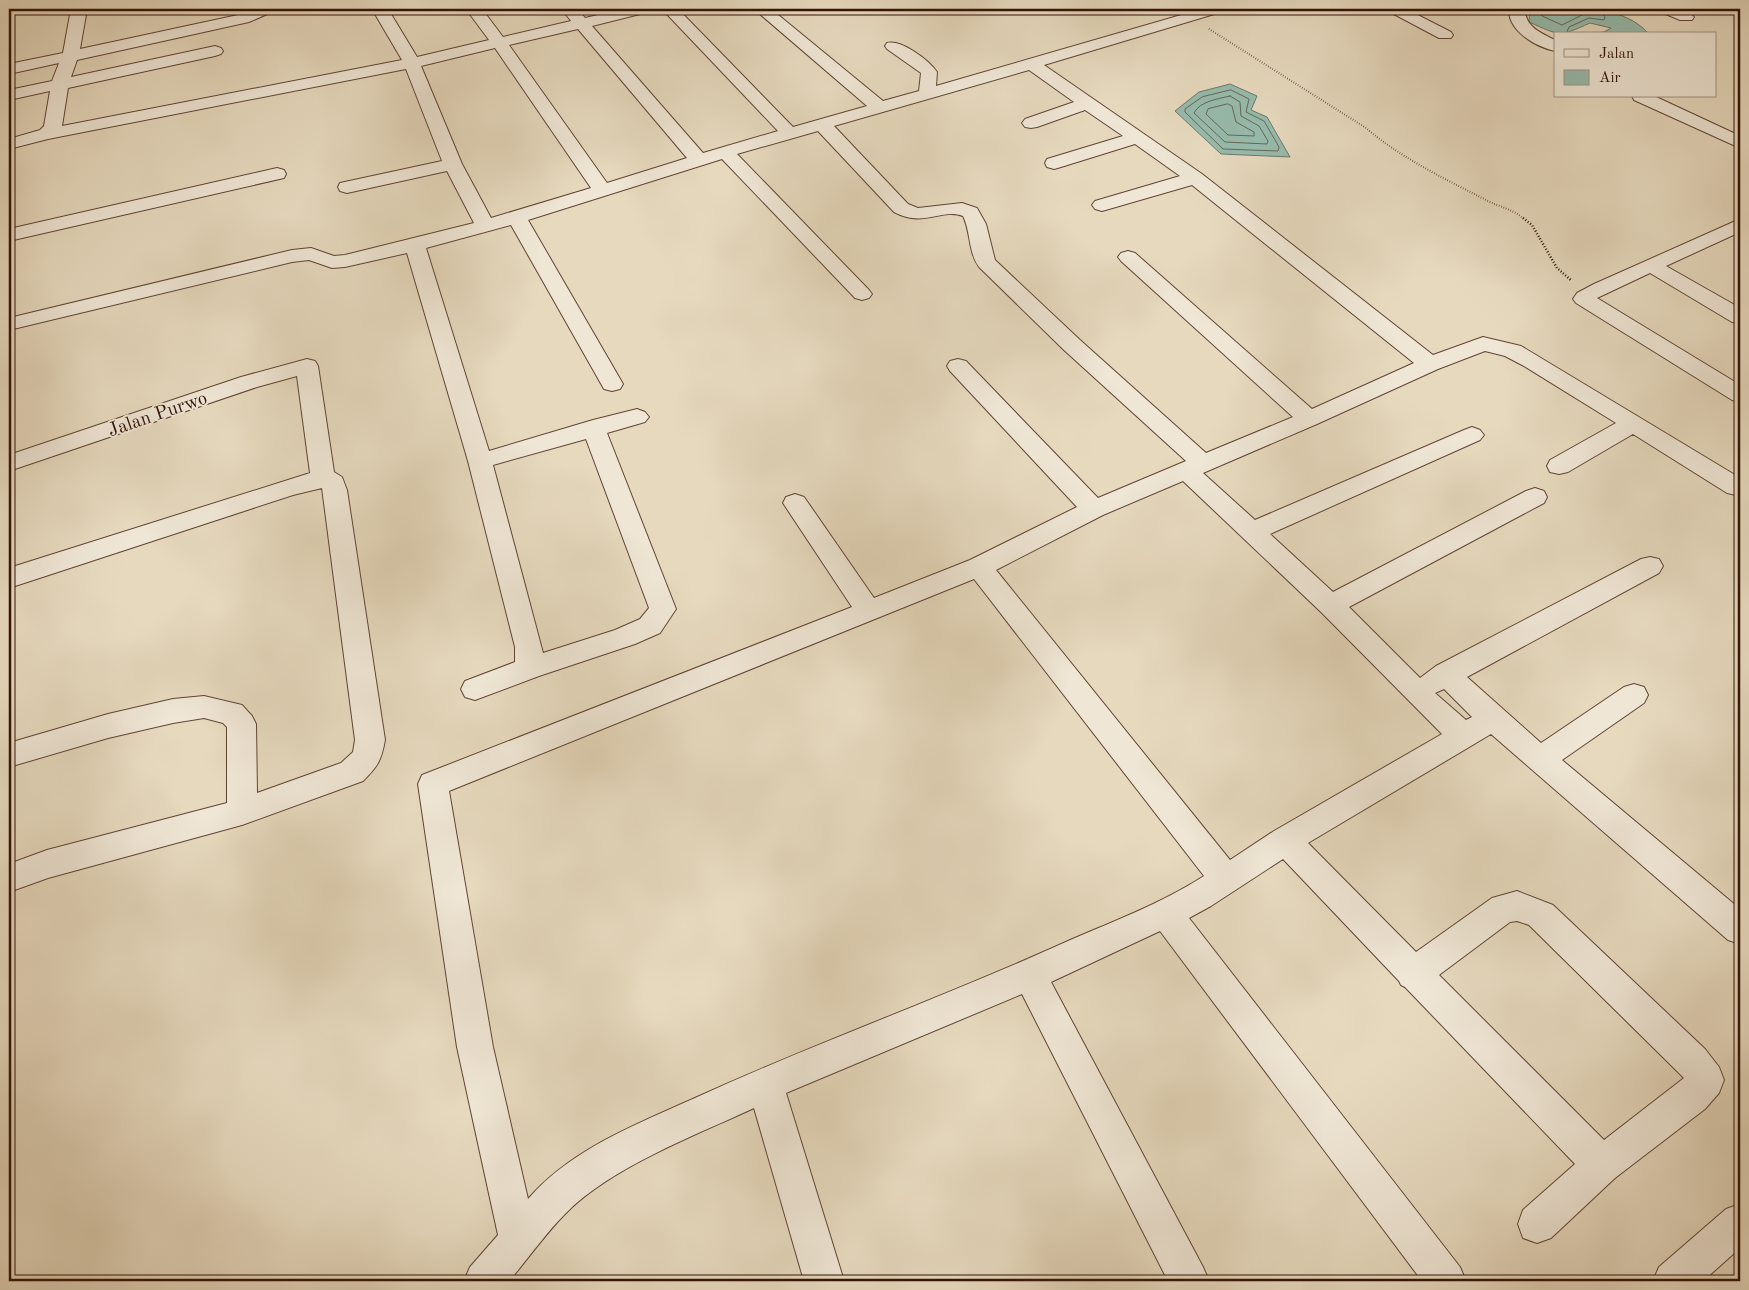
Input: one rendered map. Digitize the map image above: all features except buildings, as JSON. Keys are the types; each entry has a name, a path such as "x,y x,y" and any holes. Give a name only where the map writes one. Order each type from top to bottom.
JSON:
{"street":[{"path":"46,134 53,128 60,83 69,58 79,9"},
{"path":"9,69 69,58 234,21 267,9"},
{"path":"380,9 412,63 453,164 485,226"},
{"path":"474,9 602,190"},
{"path":"569,9 699,160"},
{"path":"9,144 46,134 294,88 412,63 644,9"},
{"path":"670,9 790,134"},
{"path":"762,9 879,107"},
{"path":"9,324 292,256 311,254 328,261 339,262 415,245 517,217 725,152 1191,18 1213,9"},
{"path":"1395,9 1444,35"},
{"path":"1517,9 1515,16 1519,24 1554,45"},
{"path":"1666,9 1686,17"},
{"path":"893,46 921,64 929,72 927,94"},
{"path":"9,94 215,51"},
{"path":"1031,64 1195,178 1430,364"},
{"path":"1644,98 1740,143"},
{"path":"1031,123 1087,103"},
{"path":"822,124 907,213 918,214 958,209 970,212 976,222 981,256 986,263 1195,467 1252,532 1330,605 1416,692 1464,735"},
{"path":"1054,163 1137,138"},
{"path":"725,152 862,294"},
{"path":"347,187 453,164"},
{"path":"9,235 277,174"},
{"path":"1102,205 1195,178"},
{"path":"517,217 612,384"},
{"path":"1740,225 1650,265 1583,299 1740,394"},
{"path":"1720,235 1740,246"},
{"path":"415,245 480,461 529,647 529,668"},
{"path":"1128,257 1309,418"},
{"path":"1650,265 1740,317"},
{"path":"518,1239 475,1046 432,784 979,567 1094,509 1309,418 1430,364 1483,344 1513,350 1736,487"},
{"name":"Jalan Purwo","path":"9,463 249,382 307,366 323,478"},
{"path":"958,366 1094,509"},
{"path":"480,461 592,428 637,417"},
{"path":"1559,466 1633,424"},
{"path":"475,689 529,668 625,637 650,626 662,609 592,428"},
{"path":"1252,532 1472,435"},
{"path":"9,578 284,489 323,478 328,479 333,483 335,490 370,740 366,758 352,772 242,812 47,864 9,878"},
{"path":"1330,605 1535,497"},
{"path":"795,503 868,610"},
{"path":"1416,692 1446,674 1650,566"},
{"path":"979,567 1226,880"},
{"path":"1446,674 1493,720 1740,929"},
{"path":"1540,760 1634,695"},
{"path":"9,755 108,726 173,711 204,707 232,714 242,724 242,812"},
{"path":"484,1281 552,1200 579,1178 628,1148 765,1084 1030,975 1166,913 1200,896 1285,841 1448,747 1464,735 1493,720"},
{"path":"1285,841 1413,974 1602,1165"},
{"path":"1413,974 1503,908 1517,906 1541,915 1693,1061 1706,1080 1704,1085 1602,1165 1537,1224"},
{"path":"1166,913 1446,1281"},
{"path":"1030,975 1189,1281"},
{"path":"765,1084 824,1281"},
{"path":"1673,1281 1740,1223"}],"path":[{"path":"1191,18 1366,128 1388,148 1489,202 1516,212 1532,225 1557,268 1586,296"}],"water":[{"path":"1577,8 1609,12 1624,17 1647,32 1604,32 1611,28 1590,23 1568,32 1554,32 1529,22 1530,9"},
{"path":"1230,84 1257,96 1251,110 1267,117 1290,157 1221,154 1175,111 1199,92"}]}
